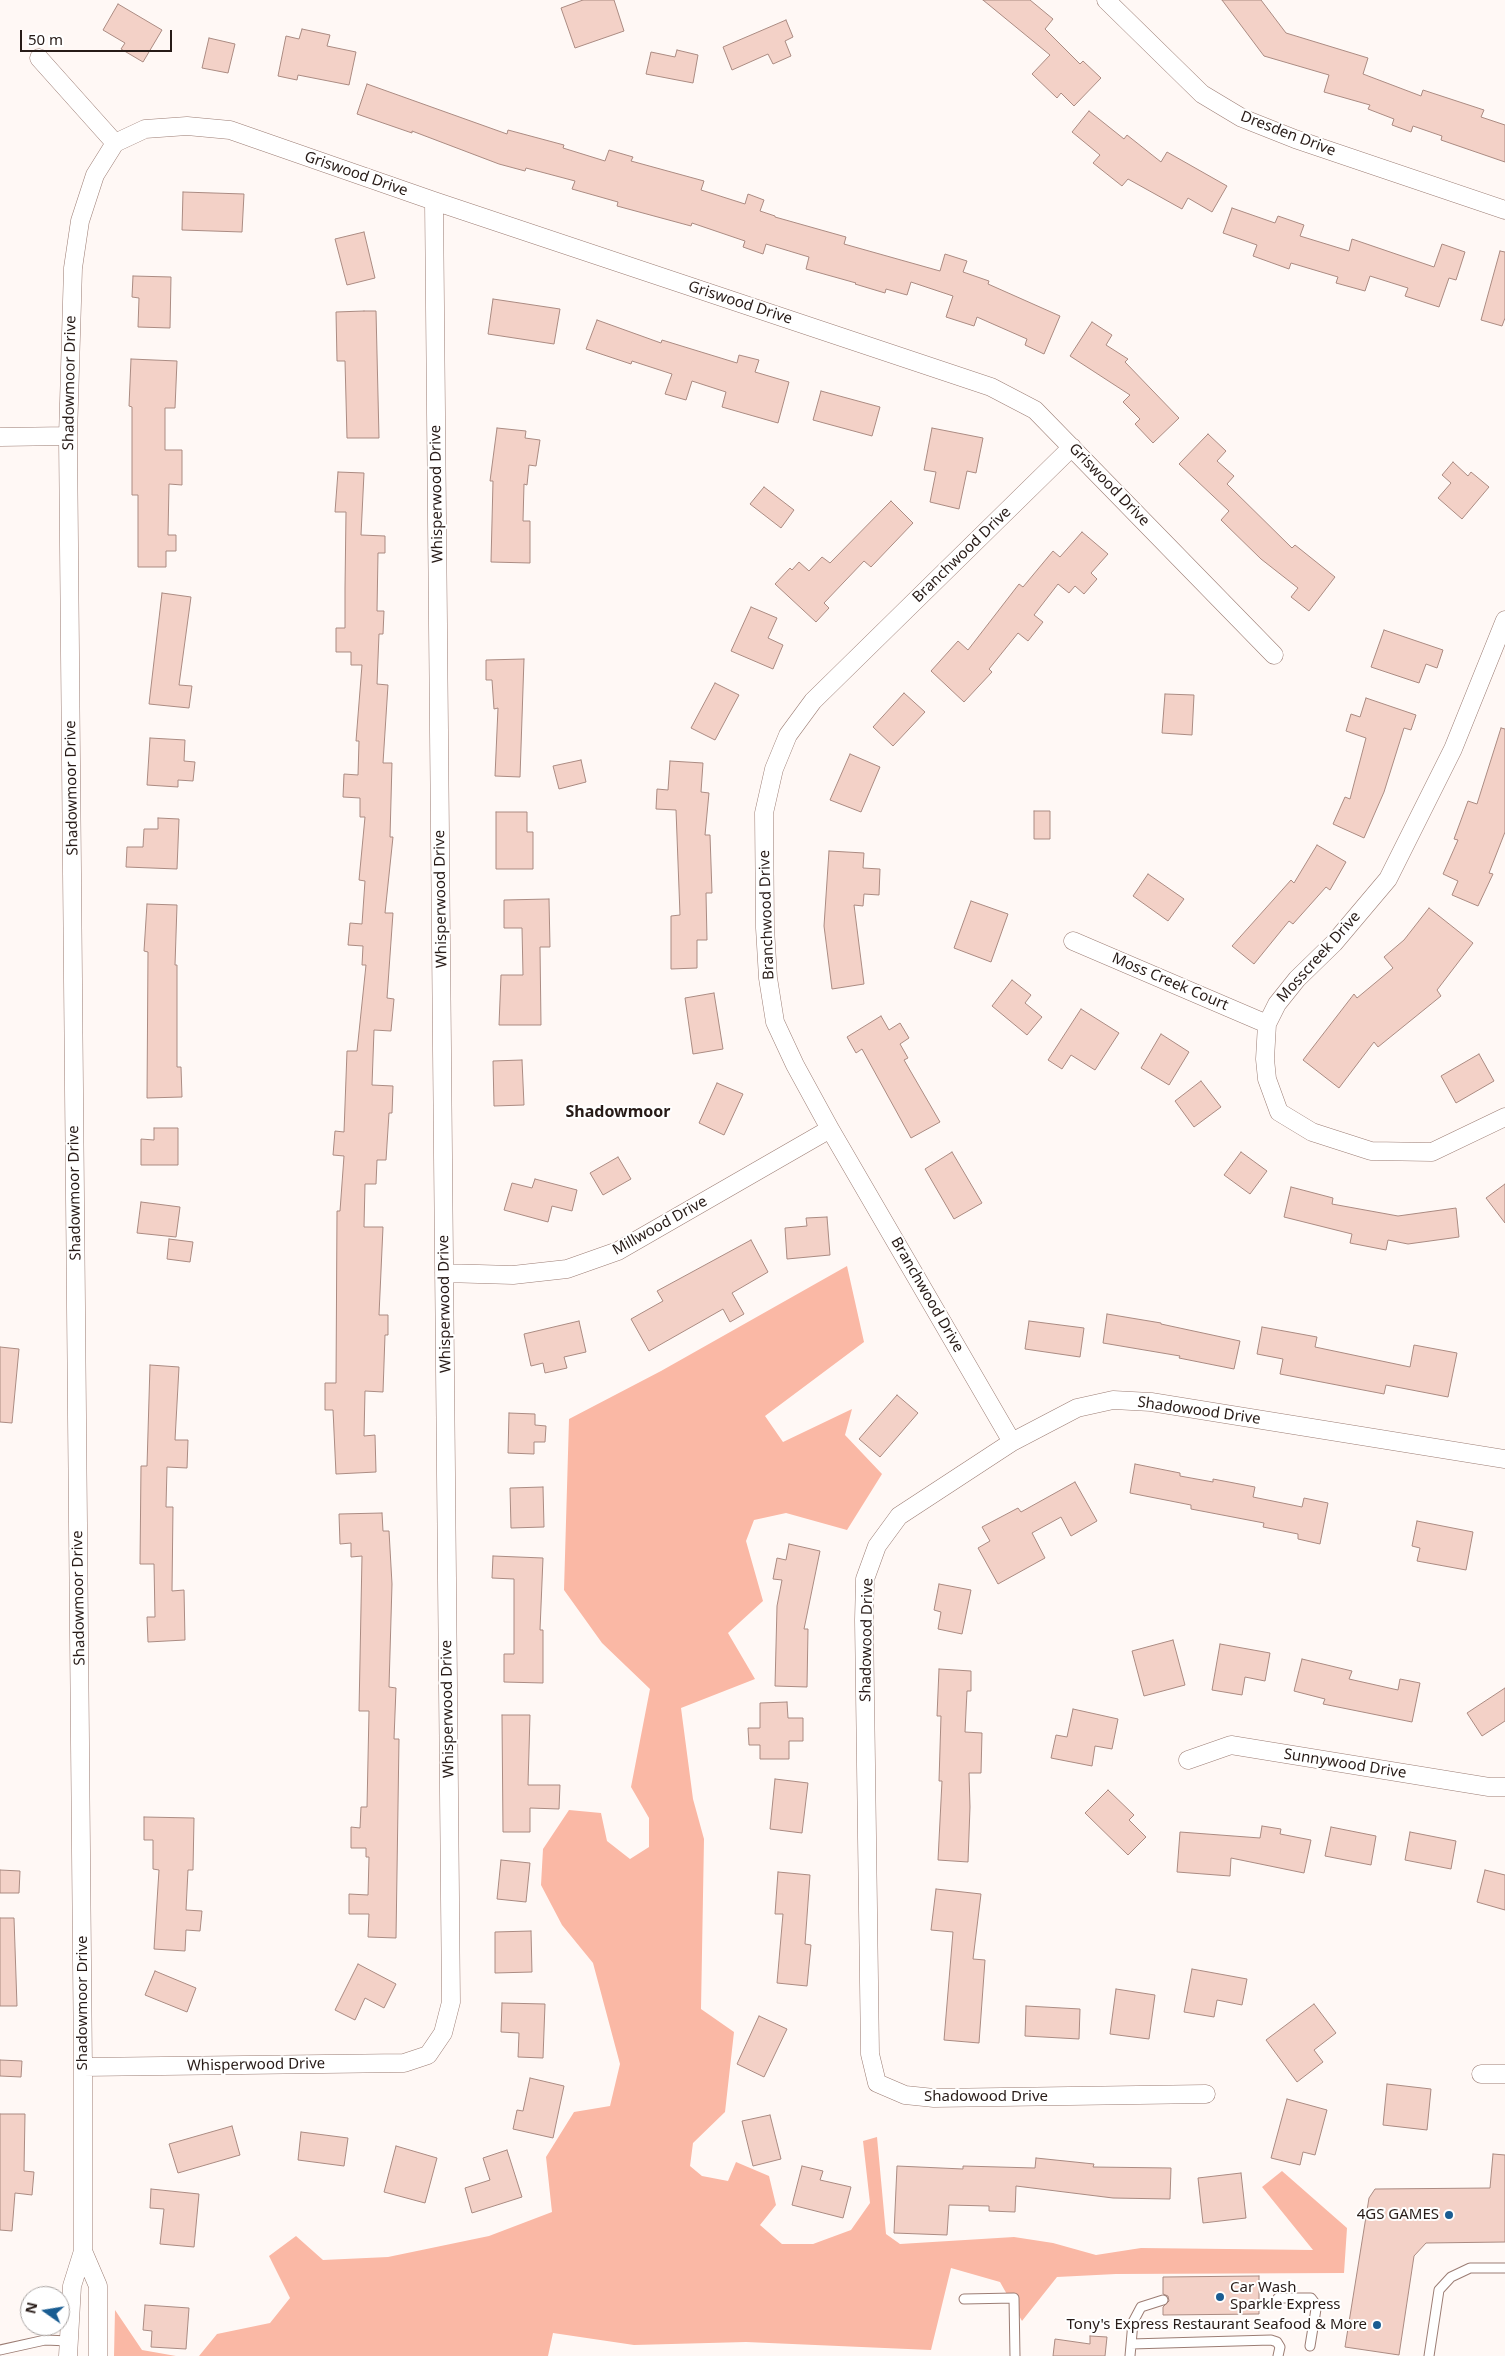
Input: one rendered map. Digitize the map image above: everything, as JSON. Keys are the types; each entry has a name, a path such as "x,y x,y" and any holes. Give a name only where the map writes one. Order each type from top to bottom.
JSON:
{"street":[{"name":"Dresden Drive","path":"1114,3 1202,94 1242,118 1295,139 1505,210"},
{"path":"39,58 116,143"},
{"name":"Griswood Drive","path":"116,143 145,129 187,126 230,130 434,201 992,387 1035,410 1274,655"},
{"name":"Shadowmoor Drive","path":"83,2252 98,2286 98,2349 69,2348 72,2286 83,2252 84,2067 68,436 73,268 80,221 95,175 116,143"},
{"name":"Whisperwood Drive","path":"84,2067 404,2062 428,2054 443,2032 451,2002 434,201"},
{"path":"0,437 68,436"},
{"name":"Branchwood Drive","path":"1012,1442 830,1129 795,1066 775,1022 768,978 765,928 764,813 774,769 788,735 813,701 1072,447"},
{"name":"Mosscreek Drive","path":"1505,620 1453,749 1388,879 1334,943 1297,979 1277,1004 1267,1024 1265,1058 1267,1079 1280,1112 1312,1132 1370,1151 1432,1152 1505,1117"},
{"name":"Moss Creek Court","path":"1073,941 1267,1024"},
{"name":"Millwood Drive","path":"444,1273 513,1275 567,1269 618,1251 830,1129"},
{"name":"Shadowood Drive","path":"1206,2094 934,2098 905,2095 877,2083 870,2054 864,1620 866,1579 877,1546 900,1516 1012,1442 1077,1408 1113,1400 1151,1402 1505,1460"},
{"name":"Sunnywood Drive","path":"1188,1760 1231,1745 1489,1787 1505,1787"},
{"path":"1481,2074 1505,2074"}],"lane":[{"path":"1429,2356 1439,2290 1451,2276 1470,2268 1505,2268"},
{"path":"964,2298 1014,2298 1015,2356"},
{"path":"1278,2298 1311,2298 1314,2302 1316,2309 1310,2346"},
{"path":"1130,2356 1133,2322 1141,2306 1163,2300"},
{"path":"0,2350 46,2340 69,2348"},
{"path":"1131,2344 1271,2340 1277,2342 1280,2348 1278,2356"}],"shaded area":[{"path":"847,1266 864,1342 765,1416 783,1442 852,1409 845,1435 882,1474 847,1530 786,1513 754,1520 746,1541 763,1601 728,1633 755,1679 681,1708 693,1799 704,1839 701,2009 734,2032 725,2112 693,2143 690,2166 702,2176 728,2181 736,2162 769,2176 776,2205 760,2225 782,2244 813,2244 851,2230 870,2203 863,2141 877,2137 886,2234 900,2244 1014,2237 1053,2243 1096,2255 1141,2248 1313,2250 1262,2187 1282,2171 1347,2228 1344,2273 1116,2274 1057,2277 1022,2321 1000,2282 951,2268 931,2350 746,2342 634,2345 553,2333 548,2356 199,2356 217,2334 270,2323 290,2298 269,2256 296,2236 323,2260 388,2257 489,2236 552,2212 546,2157 574,2112 610,2106 620,2064 593,1963 562,1925 541,1885 543,1849 569,1810 601,1813 607,1841 630,1859 649,1847 649,1818 631,1787 650,1689 602,1643 564,1590 569,1419 661,1371"},
{"path":"115,2310 142,2350 176,2356 114,2356"}],"building":[{"path":"583,0 614,0 624,31 575,48 561,8"},
{"path":"983,0 1030,0 1053,19 1045,29 1080,64 1083,61 1101,78 1074,106 1061,93 1057,98 1032,74 1050,55"},
{"path":"1222,0 1261,0 1286,33 1368,58 1363,74 1421,96 1423,90 1484,110 1481,117 1505,125 1505,162 1441,140 1442,136 1413,126 1411,132 1392,125 1394,119 1368,109 1370,105 1324,92 1329,75 1264,56"},
{"path":"118,4 162,30 143,62 121,49 125,43 103,30"},
{"path":"786,20 793,37 785,41 791,56 773,64 768,54 732,70 723,47"},
{"path":"302,29 330,35 327,46 356,52 349,85 298,75 297,80 278,76 286,36 299,39"},
{"path":"209,38 235,44 228,73 202,68"},
{"path":"677,50 698,55 693,83 646,74 651,52 675,57"},
{"path":"367,84 507,134 508,130 564,145 563,148 605,161 609,150 633,157 631,161 704,181 701,190 745,204 748,194 764,200 760,211 846,237 844,244 940,271 945,254 967,261 963,272 989,281 988,284 1060,316 1044,354 1025,345 1027,339 977,317 974,326 946,317 953,296 911,282 907,295 886,289 885,293 855,284 806,269 809,257 766,244 763,254 743,247 745,241 692,223 691,226 617,206 618,202 572,189 575,181 526,168 525,171 499,164 412,131 412,133 357,114"},
{"path":"1089,111 1124,139 1127,135 1161,162 1167,152 1227,186 1212,212 1188,198 1182,209 1128,179 1122,186 1093,163 1100,155 1072,132"},
{"path":"183,192 244,194 242,232 182,230"},
{"path":"1232,208 1275,223 1278,216 1304,225 1300,236 1349,251 1352,239 1434,267 1442,244 1465,252 1456,280 1449,278 1439,307 1405,296 1408,288 1370,276 1365,291 1336,283 1338,277 1291,263 1289,269 1253,256 1257,245 1223,233"},
{"path":"364,232 375,278 347,285 335,239"},
{"path":"1500,251 1505,252 1505,318 1502,326 1481,320"},
{"path":"133,276 171,277 170,328 138,327 139,298 132,297"},
{"path":"493,299 560,309 554,344 488,334"},
{"path":"376,311 379,438 347,438 345,361 337,361 336,312"},
{"path":"597,320 661,343 662,340 737,363 739,355 759,360 755,372 789,382 778,423 722,407 726,392 692,381 686,400 665,394 672,374 632,361 631,364 586,349"},
{"path":"1092,322 1112,335 1106,345 1128,359 1125,362 1179,418 1153,443 1135,424 1140,419 1123,402 1130,395 1070,356"},
{"path":"131,359 177,361 175,408 165,408 165,450 182,450 182,485 169,484 168,535 176,535 176,551 166,551 166,567 138,567 138,495 132,495 132,407 129,406"},
{"path":"821,391 880,407 872,436 813,420"},
{"path":"497,428 526,431 525,438 540,440 536,466 529,465 527,485 524,484 523,521 530,521 530,563 491,562 493,481 490,481"},
{"path":"932,428 983,438 976,473 967,471 959,509 930,502 936,472 924,470"},
{"path":"1208,434 1226,451 1217,461 1234,476 1227,484 1292,548 1295,545 1335,577 1309,611 1291,597 1298,588 1261,559 1221,520 1229,511 1179,464"},
{"path":"1453,462 1468,476 1471,472 1489,487 1462,519 1438,498 1451,483 1442,475"},
{"path":"338,472 364,473 361,535 385,536 385,553 378,553 377,611 384,611 383,634 379,634 377,684 388,685 383,763 392,763 390,837 393,837 385,913 393,913 387,998 394,999 391,1031 374,1030 372,1085 393,1086 392,1113 389,1113 386,1160 377,1160 376,1184 365,1184 364,1227 383,1227 379,1315 388,1315 388,1335 385,1335 383,1392 365,1391 364,1436 375,1435 376,1472 336,1474 333,1410 325,1410 325,1383 336,1383 337,1211 340,1211 344,1156 333,1155 335,1131 344,1132 347,1051 357,1051 366,965 362,965 363,946 348,945 350,923 362,924 365,881 359,880 365,817 360,817 360,798 343,797 344,774 358,775 359,741 356,741 362,665 351,665 351,652 336,652 336,628 345,628 346,512 335,512"},
{"path":"764,487 794,510 781,528 750,504"},
{"path":"891,501 913,523 871,567 864,561 824,603 829,608 816,622 775,584 790,568 792,570 799,562 809,571 822,557 830,563"},
{"path":"1082,532 1108,554 1091,573 1097,579 1084,594 1075,586 1069,593 1058,584 1034,615 1043,622 1028,641 1018,633 989,669 992,672 964,702 931,671 958,641 968,650 1019,584 1023,587 1053,551 1060,557"},
{"path":"162,593 191,597 179,685 192,686 189,708 149,704"},
{"path":"751,607 777,618 768,638 783,645 773,669 731,651"},
{"path":"1384,630 1443,650 1437,668 1426,664 1419,683 1371,667"},
{"path":"524,659 520,777 495,776 498,708 494,709 492,680 486,680 486,660"},
{"path":"715,683 739,695 715,740 691,728"},
{"path":"904,693 925,712 893,746 873,727"},
{"path":"1165,694 1194,695 1192,735 1162,733"},
{"path":"1366,698 1416,715 1411,730 1404,728 1384,792 1364,838 1333,824 1345,797 1350,799 1366,738 1346,731 1351,714 1360,717"},
{"path":"1501,728 1505,729 1505,832 1489,873 1493,874 1478,906 1452,895 1458,881 1443,874 1458,840 1454,839 1468,801 1477,804"},
{"path":"150,738 185,740 184,761 195,762 193,781 178,780 178,787 147,785"},
{"path":"850,754 880,767 861,812 830,800"},
{"path":"581,760 586,782 559,789 553,766"},
{"path":"670,761 703,763 701,792 709,793 705,835 710,835 712,893 706,893 707,940 697,940 697,968 671,969 671,916 680,915 676,810 656,809 657,789 668,790"},
{"path":"1034,811 1050,811 1050,839 1034,839"},
{"path":"496,812 527,812 527,832 533,832 533,869 496,869"},
{"path":"158,818 179,819 177,869 126,867 127,847 143,847 144,829 158,829"},
{"path":"1317,845 1346,862 1330,890 1326,887 1293,924 1289,921 1254,964 1232,946 1291,880 1294,883"},
{"path":"829,851 864,853 863,868 880,869 879,895 864,894 863,906 854,905 864,984 832,989 824,926"},
{"path":"1148,874 1184,899 1168,921 1133,896"},
{"path":"549,899 550,947 540,947 541,1025 499,1025 501,975 523,975 522,928 504,928 504,900"},
{"path":"971,901 1008,914 991,962 954,948"},
{"path":"147,904 177,905 175,965 177,965 177,1067 181,1067 182,1097 147,1098 148,952 144,951"},
{"path":"1429,908 1473,943 1437,990 1441,996 1378,1047 1374,1042 1339,1088 1303,1060 1354,994 1357,998 1393,968 1384,957 1404,940"},
{"path":"1012,980 1031,995 1025,1003 1042,1017 1027,1035 992,1006"},
{"path":"714,993 723,1049 693,1054 685,998"},
{"path":"1081,1009 1119,1033 1095,1070 1071,1055 1062,1069 1048,1060"},
{"path":"881,1016 889,1030 900,1023 909,1038 900,1044 908,1058 904,1060 940,1122 911,1138 862,1049 856,1053 847,1037"},
{"path":"1161,1034 1189,1052 1169,1085 1141,1068"},
{"path":"1479,1054 1494,1081 1456,1103 1441,1076"},
{"path":"522,1060 524,1105 494,1106 493,1061"},
{"path":"1201,1081 1221,1107 1194,1127 1175,1101"},
{"path":"717,1083 743,1094 724,1135 699,1123"},
{"path":"154,1128 178,1128 178,1165 141,1165 141,1139 154,1140"},
{"path":"952,1152 982,1203 954,1219 925,1169"},
{"path":"1241,1152 1267,1171 1250,1194 1224,1175"},
{"path":"618,1157 631,1179 603,1195 590,1173"},
{"path":"535,1179 577,1190 572,1211 552,1206 548,1222 504,1210 512,1183 532,1188"},
{"path":"1505,1184 1505,1223 1486,1198"},
{"path":"1291,1187 1333,1198 1332,1204 1398,1216 1456,1208 1459,1237 1408,1244 1388,1240 1386,1250 1350,1243 1352,1234 1284,1217"},
{"path":"141,1202 180,1207 176,1237 137,1233"},
{"path":"827,1217 830,1255 787,1259 785,1228 807,1226 806,1218"},
{"path":"169,1239 193,1242 190,1262 167,1259"},
{"path":"751,1240 768,1272 732,1293 744,1314 730,1322 723,1309 649,1351 631,1319 663,1301 657,1291"},
{"path":"1107,1314 1161,1323 1240,1341 1234,1369 1179,1358 1180,1356 1103,1343"},
{"path":"579,1321 586,1352 564,1357 567,1368 545,1373 543,1363 531,1366 524,1334"},
{"path":"1029,1321 1084,1328 1080,1357 1025,1349"},
{"path":"1262,1327 1317,1337 1315,1347 1410,1367 1414,1345 1457,1353 1448,1397 1386,1385 1384,1394 1280,1374 1283,1359 1257,1354"},
{"path":"0,1347 19,1349 12,1423 0,1422"},
{"path":"150,1365 179,1367 175,1440 188,1440 187,1468 167,1467 166,1507 173,1507 172,1591 184,1590 185,1640 148,1642 147,1617 155,1617 154,1564 140,1564 141,1466 147,1466"},
{"path":"897,1395 918,1413 880,1457 859,1439"},
{"path":"509,1413 535,1414 535,1425 546,1426 545,1442 534,1442 534,1454 508,1453"},
{"path":"1135,1464 1180,1473 1180,1476 1213,1482 1213,1479 1255,1487 1253,1497 1302,1507 1304,1498 1328,1503 1320,1544 1298,1539 1298,1534 1263,1527 1264,1523 1191,1509 1191,1505 1130,1493"},
{"path":"1075,1482 1097,1521 1071,1536 1061,1517 1032,1533 1045,1558 998,1584 978,1548 990,1541 982,1527 1018,1508 1021,1512"},
{"path":"543,1487 544,1527 511,1528 510,1488"},
{"path":"382,1513 383,1531 389,1531 392,1584 389,1687 396,1688 394,1739 399,1739 396,1938 368,1937 369,1914 349,1914 349,1894 368,1895 369,1857 366,1857 366,1848 351,1848 351,1827 360,1828 361,1807 367,1807 369,1711 359,1711 362,1556 351,1557 351,1543 340,1544 339,1514"},
{"path":"1417,1521 1473,1532 1466,1570 1417,1561 1420,1548 1412,1546"},
{"path":"789,1544 820,1551 804,1629 808,1629 807,1687 775,1686 777,1606 782,1580 773,1579 777,1558 786,1560"},
{"path":"493,1556 543,1558 540,1630 543,1630 543,1683 504,1682 504,1654 514,1654 514,1579 492,1578"},
{"path":"939,1584 971,1590 962,1634 938,1629 941,1612 934,1610"},
{"path":"1173,1640 1185,1685 1144,1696 1132,1651"},
{"path":"1220,1644 1270,1653 1265,1681 1245,1677 1242,1695 1212,1690"},
{"path":"1302,1659 1352,1671 1349,1679 1398,1690 1400,1679 1420,1683 1412,1722 1323,1704 1325,1699 1294,1691"},
{"path":"939,1669 971,1671 971,1691 967,1691 965,1732 982,1733 981,1773 969,1773 968,1862 938,1860 942,1781 939,1781 941,1716 937,1716"},
{"path":"1505,1688 1505,1721 1482,1736 1467,1713"},
{"path":"787,1702 788,1718 803,1718 803,1741 789,1741 789,1759 760,1759 760,1745 749,1745 748,1728 760,1728 760,1703"},
{"path":"1073,1709 1118,1719 1112,1749 1095,1746 1092,1766 1051,1758 1056,1735 1067,1737"},
{"path":"502,1715 530,1715 528,1785 560,1785 559,1809 530,1808 530,1832 503,1832"},
{"path":"775,1779 808,1783 802,1833 770,1829"},
{"path":"1108,1790 1134,1815 1129,1820 1146,1837 1128,1855 1085,1813"},
{"path":"144,1817 194,1818 193,1870 188,1870 186,1910 202,1911 200,1931 186,1930 185,1951 154,1949 159,1870 153,1869 153,1840 144,1840"},
{"path":"1262,1826 1281,1829 1280,1834 1311,1840 1304,1873 1231,1858 1230,1876 1177,1872 1180,1832 1260,1838"},
{"path":"1331,1827 1376,1836 1371,1865 1325,1856"},
{"path":"1410,1832 1456,1841 1451,1869 1405,1860"},
{"path":"501,1860 530,1863 526,1902 497,1899"},
{"path":"0,1870 20,1871 19,1893 0,1893"},
{"path":"1485,1870 1505,1875 1505,1910 1477,1902"},
{"path":"778,1872 810,1875 805,1944 811,1945 807,1986 777,1983 783,1914 775,1914"},
{"path":"936,1889 981,1894 973,1959 985,1960 979,2043 944,2040 953,1932 931,1930"},
{"path":"0,1918 14,1918 17,2006 0,2006"},
{"path":"531,1931 532,1972 495,1973 495,1932"},
{"path":"358,1964 396,1984 384,2008 365,1998 355,2020 335,2010"},
{"path":"1192,1969 1247,1979 1242,2005 1217,2000 1214,2017 1184,2012"},
{"path":"155,1971 196,1988 187,2012 145,1995"},
{"path":"1116,1989 1155,1995 1149,2039 1110,2034"},
{"path":"502,2003 545,2004 543,2058 518,2057 519,2033 501,2032"},
{"path":"1314,2004 1336,2033 1314,2050 1323,2062 1297,2082 1266,2040"},
{"path":"1026,2006 1080,2009 1079,2039 1025,2036"},
{"path":"759,2016 787,2029 764,2077 737,2064"},
{"path":"0,2060 22,2061 21,2077 0,2076"},
{"path":"530,2078 564,2086 553,2138 513,2129 517,2110 523,2111"},
{"path":"1387,2084 1431,2089 1427,2130 1383,2125"},
{"path":"1287,2099 1327,2110 1315,2155 1303,2152 1300,2165 1271,2158"},
{"path":"0,2114 25,2114 24,2171 34,2172 32,2195 15,2193 12,2231 0,2230"},
{"path":"770,2115 781,2159 753,2166 742,2121"},
{"path":"232,2126 240,2155 178,2173 169,2144"},
{"path":"301,2132 348,2138 344,2166 298,2160"},
{"path":"396,2146 437,2158 425,2203 384,2192"},
{"path":"507,2150 522,2197 472,2213 465,2188 490,2180 483,2158"},
{"path":"1493,2154 1505,2155 1505,2242 1426,2243 1414,2256 1399,2355 1345,2347 1369,2198 1375,2189 1490,2188"},
{"path":"1036,2158 1094,2164 1093,2167 1171,2168 1170,2199 1113,2198 1016,2186 1015,2212 989,2211 989,2206 949,2205 947,2235 894,2233 897,2166 963,2169 963,2166 1035,2168"},
{"path":"802,2166 823,2171 820,2180 851,2187 843,2218 792,2205"},
{"path":"1241,2173 1246,2218 1203,2223 1198,2178"},
{"path":"151,2189 199,2194 194,2247 160,2244 164,2209 150,2208"},
{"name":"Car Wash Sparkle Express","path":"1259,2276 1259,2314 1163,2315 1163,2307 1169,2301 1168,2296 1163,2294 1163,2277"},
{"path":"145,2305 189,2308 186,2349 151,2347 152,2331 143,2330"},
{"path":"1090,2336 1107,2337 1105,2356 1053,2356 1055,2339 1090,2344"}],"place":[{"name":"4GS GAMES","path":"1449,2215"},
{"name":"Car Wash Sparkle Express","path":"1220,2297"},
{"name":"Tony's Express Restaurant Seafood & More","path":"1377,2325"}],"district":[{"name":"Shadowmoor","path":"618,1112"}]}
